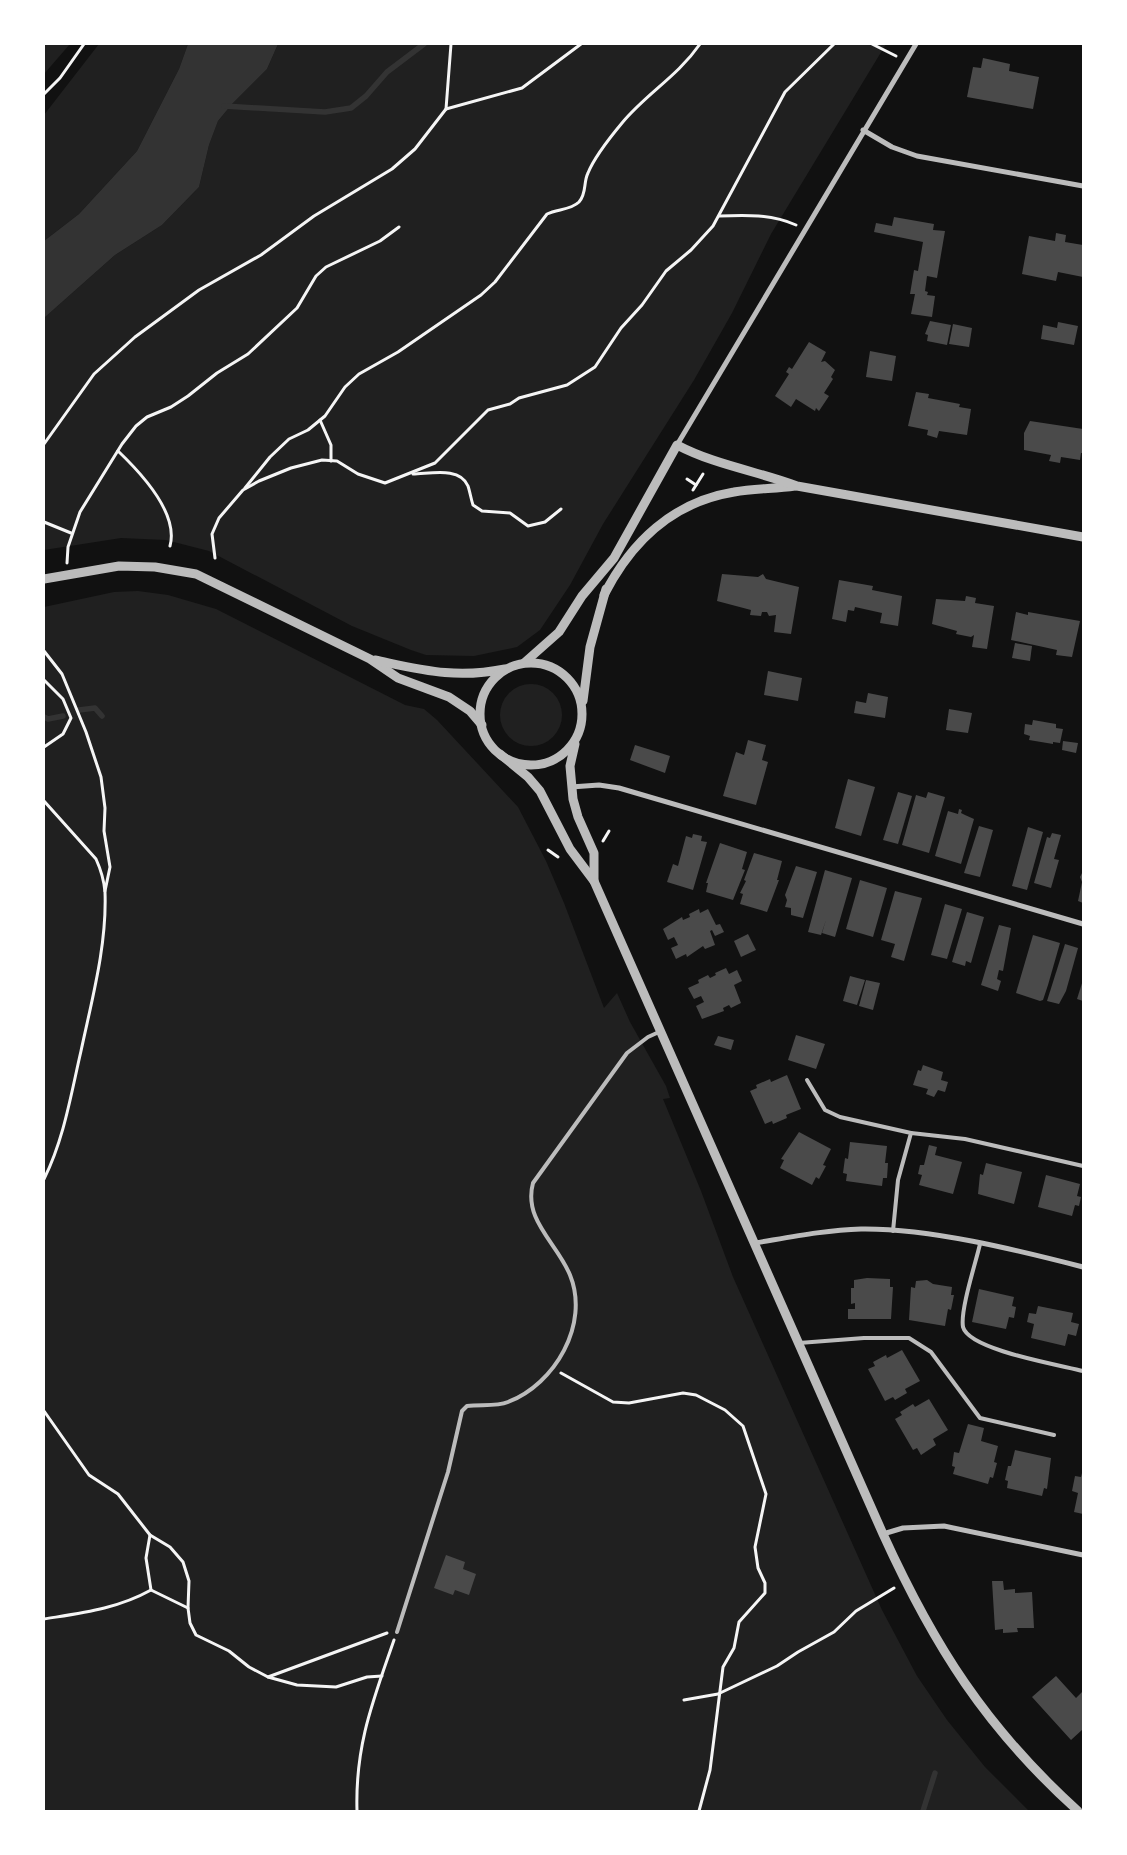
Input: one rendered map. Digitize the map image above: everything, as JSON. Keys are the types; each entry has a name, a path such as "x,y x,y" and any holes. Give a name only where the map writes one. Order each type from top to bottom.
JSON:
{"street":[{"path":"524,664 554,637 582,596 614,558 677,445 916,44"},
{"path":"863,130 892,148 917,156 1083,186"},
{"path":"677,445 708,459 798,486 1083,537"},
{"path":"604,595 620,565 638,544 658,526 690,506 732,492 798,486"},
{"path":"594,881 594,854 578,817 571,787 570,766 581,723 590,647 614,558"},
{"path":"44,580 105,567 155,567 196,574 239,593 370,658 398,678 435,690 459,702 470,710 482,725"},
{"path":"370,658 418,670 454,674 487,672 524,664 547,665 566,676 579,695 582,706"},
{"path":"512,667 503,672 488,686 481,705 482,725 488,741 500,754 528,777 540,791 570,848 594,881 883,1534 905,1582 937,1642 983,1709 1028,1762 1078,1811"},
{"path":"500,754 520,764 542,764 562,755 576,738"},
{"path":"571,787 600,785 619,788 1083,924"},
{"path":"755,1243 836,1230 893,1231 980,1244 1083,1267"},
{"path":"883,1534 903,1528 944,1526 1083,1555"}],"lane":[{"path":"398,1631 445,1481 462,1411 466,1406 507,1402 539,1382 553,1368 571,1334 575,1318 576,1298 564,1262 535,1219 532,1210 531,1192 533,1183 627,1053 648,1037 661,1031"},
{"path":"807,1080 816,1098 825,1110 840,1117 911,1133 965,1138 1083,1166"},
{"path":"893,1231 898,1180 911,1133"},
{"path":"980,1244 964,1311 963,1327 970,1338 987,1347 1083,1371"},
{"path":"799,1343 864,1338 909,1338 931,1352 980,1418 1054,1435"}],"path":[{"path":"44,94 60,78 84,44"},
{"path":"44,444 94,374 135,336 199,290 261,255 314,216 392,169 415,149 446,109 451,44"},
{"path":"446,109 522,88 581,44"},
{"path":"215,558 212,534 219,518 270,457 289,439 308,430 320,420 345,387 358,374 398,352 481,295 495,282 547,214 555,210 567,209 578,203 585,192 587,174 622,123 641,103 680,69 700,44"},
{"path":"243,490 259,481 291,468 322,460 337,461 358,474 385,483 436,463 488,410 510,404 519,398 567,384 587,374 595,367 621,328 642,305 666,271 691,250 713,226 785,92 834,44"},
{"path":"872,44 885,48 905,62"},
{"path":"718,216 766,216 781,218 805,229"},
{"path":"68,567 68,547 71,533 80,512 136,426 147,416 171,407 248,354 296,308 316,276 326,267 380,241 399,226"},
{"path":"320,420 331,445 331,461"},
{"path":"118,451 143,477 166,514 171,532 170,546"},
{"path":"410,474 450,472 459,476 468,484 473,505 482,511 510,513 528,526 545,522 560,509"},
{"path":"691,492 704,474"},
{"path":"687,479 696,485"},
{"path":"44,522 71,533"},
{"path":"44,651 62,674 86,732 101,777 105,808 104,831 110,867 105,891 103,937 87,1021 64,1129 44,1179"},
{"path":"44,680 63,699 71,718 63,734 44,747"},
{"path":"44,801 96,859 101,869 105,891"},
{"path":"601,842 609,832"},
{"path":"553,1368 613,1402 629,1403 683,1393 696,1395 725,1410 743,1426 766,1494 756,1548 758,1568 765,1583 765,1593 739,1622 734,1648 723,1667 718,1694 710,1770 699,1811"},
{"path":"44,1411 89,1475 118,1494 150,1535 170,1547 183,1562 189,1581 188,1608 190,1623 196,1636 229,1651 249,1667 268,1678 297,1684 336,1687 367,1677 382,1676"},
{"path":"150,1535 146,1558 151,1590"},
{"path":"684,1700 718,1694 777,1666 834,1632 862,1607 905,1582"},
{"path":"151,1590 188,1608"},
{"path":"44,1619 91,1612 136,1599 151,1590"},
{"path":"357,1811 357,1767 370,1708 398,1631"},
{"path":"268,1678 398,1631"}],"shaded area":[{"path":"44,44 70,44 44,74"},
{"path":"99,44 188,44 179,69 137,151 79,214 44,241 44,115"},
{"path":"188,44 278,44 267,69 218,121 209,145 199,187 162,225 115,255 44,318 44,241 79,214 137,151 179,69"},
{"path":"278,44 886,44 771,234 732,313 694,380 603,524 570,585 540,630 517,647 474,656 426,655 352,626 209,551 166,540 121,538 44,550 44,318 115,255 162,225 199,187 209,145 218,121 267,69"},
{"path":"138,591 168,595 216,609 405,705 424,709 437,720 518,807 546,861 564,903 604,1008 617,993 630,1022 666,1086 670,1098 663,1099 701,1191 733,1277 882,1610 917,1676 947,1720 985,1767 1029,1811 44,1811 44,607 114,592"},
{"path":"531,684 548,689 553,693 557,698 562,715 557,732 553,737 548,741 531,746 514,741 509,737 505,732 500,715 505,698 509,693 514,689"}],"building":[{"path":"983,58 1010,64 1009,71 1039,77 1033,109 967,97 973,67 981,68"},
{"path":"894,217 934,224 933,230 945,231 937,278 927,276 925,291 928,292 927,295 935,296 932,317 911,314 915,294 910,294 914,270 918,271 923,242 874,232 876,223 892,226"},
{"path":"1056,233 1066,235 1065,242 1083,245 1083,277 1058,272 1056,281 1022,274 1029,236 1055,241"},
{"path":"930,321 951,325 947,345 927,341 928,335 925,334"},
{"path":"1058,322 1078,326 1074,345 1041,339 1043,325 1057,328"},
{"path":"953,324 972,328 969,347 949,344"},
{"path":"809,342 826,352 821,362 825,361 835,370 831,377 833,379 824,393 829,396 819,411 816,408 815,411 796,399 791,407 775,396 789,374 786,372 789,367 792,369"},
{"path":"870,351 896,356 892,381 866,377"},
{"path":"916,392 929,394 928,398 960,404 959,407 971,409 967,435 939,431 937,438 927,435 928,430 908,426"},
{"path":"1030,421 1083,429 1083,453 1081,453 1080,460 1061,457 1060,463 1049,461 1051,455 1024,450 1024,433"},
{"path":"722,574 758,577 763,574 766,579 799,587 791,634 774,632 776,615 769,616 767,612 762,612 761,616 750,615 751,610 717,601"},
{"path":"839,580 873,586 872,590 902,596 898,626 880,623 882,613 855,607 854,611 848,610 846,622 832,619"},
{"path":"966,596 976,598 975,603 994,606 987,649 972,647 974,635 971,637 956,634 957,631 932,624 936,599 965,601"},
{"path":"1016,612 1028,615 1028,612 1080,621 1072,657 1056,655 1057,650 1011,640"},
{"path":"1015,643 1032,646 1030,661 1012,658"},
{"path":"768,671 802,678 798,701 764,695"},
{"path":"868,693 888,697 885,718 854,713 856,701 866,703"},
{"path":"949,709 972,713 968,733 946,730"},
{"path":"1033,720 1056,724 1056,728 1063,729 1060,743 1053,742 1053,744 1029,740 1030,736 1024,734 1025,724 1032,725"},
{"path":"748,740 766,745 762,760 768,762 756,805 723,796 736,752 744,755"},
{"path":"1063,741 1078,743 1076,753 1062,750"},
{"path":"635,745 670,756 665,773 630,760"},
{"path":"848,779 875,787 861,836 835,828"},
{"path":"898,792 912,796 898,844 883,840"},
{"path":"928,792 945,797 929,853 902,845 916,795 926,798"},
{"path":"959,809 962,810 961,813 974,819 961,864 935,856 948,811 958,814"},
{"path":"979,826 993,830 980,877 964,873"},
{"path":"1028,827 1043,832 1027,890 1012,886"},
{"path":"1052,833 1061,835 1054,859 1059,860 1051,888 1034,883 1047,837 1050,838"},
{"path":"693,834 702,836 701,841 707,842 693,890 667,882 673,864 678,866 686,836 692,838"},
{"path":"720,843 747,852 742,869 745,870 733,900 706,892 708,883 706,883"},
{"path":"754,853 782,861 777,880 779,880 767,912 740,904 743,894 740,893 746,881 744,880"},
{"path":"796,866 817,872 803,918 791,915 791,908 785,907 787,900 785,895"},
{"path":"825,870 852,878 835,937 822,933 826,920 821,935 808,932"},
{"path":"1083,871 1083,903 1078,901 1082,882 1080,877"},
{"path":"860,880 887,888 873,937 846,929"},
{"path":"895,891 922,898 904,961 891,957 895,944 881,940"},
{"path":"945,904 962,909 947,959 931,955"},
{"path":"699,909 700,913 708,909 716,925 720,924 724,932 715,936 712,930 710,931 715,945 705,949 703,946 687,957 686,954 676,959 671,948 678,945 674,937 668,940 663,929 682,917 683,920 690,917 689,914"},
{"path":"967,912 984,917 971,963 966,961 965,966 952,962"},
{"path":"999,925 1011,928 1003,971 999,970 997,979 1001,981 998,991 981,985"},
{"path":"748,934 756,950 741,957 734,941"},
{"path":"1033,935 1060,943 1043,1000 1040,1001 1016,993"},
{"path":"1065,944 1078,948 1066,991 1059,1004 1047,1001"},
{"path":"726,968 729,974 737,970 742,981 734,985 741,1003 731,1008 729,1005 723,1008 724,1011 702,1019 696,1006 704,1002 701,996 694,999 688,988 699,983 698,980 708,975 710,978 716,975 715,973"},
{"path":"850,976 865,980 857,1005 843,1001"},
{"path":"866,980 880,983 873,1010 859,1006"},
{"path":"1083,980 1083,1001 1077,999"},
{"path":"796,1035 825,1044 816,1069 788,1060"},
{"path":"718,1036 734,1040 731,1050 714,1045"},
{"path":"923,1065 943,1072 941,1080 948,1082 945,1092 938,1090 934,1097 926,1094 928,1089 913,1085 918,1070 921,1071"},
{"path":"787,1075 801,1109 786,1115 787,1118 773,1124 772,1121 765,1124 750,1091 757,1088 756,1085 770,1079 771,1082"},
{"path":"799,1132 831,1149 823,1165 826,1166 819,1179 816,1177 812,1185 780,1168 784,1160 781,1159"},
{"path":"850,1142 887,1146 885,1163 888,1163 887,1178 883,1178 882,1186 846,1181 847,1174 843,1173 845,1158 848,1159"},
{"path":"929,1145 937,1147 935,1155 962,1162 953,1194 919,1185 922,1175 918,1174 920,1165 924,1165"},
{"path":"986,1163 1022,1172 1014,1204 978,1194 980,1174 983,1175"},
{"path":"1046,1175 1080,1184 1077,1196 1081,1197 1079,1206 1075,1205 1072,1216 1038,1207"},
{"path":"867,1278 890,1279 890,1287 893,1287 891,1319 848,1319 848,1309 855,1309 855,1303 851,1304 851,1288 854,1288 854,1280"},
{"path":"927,1280 933,1284 952,1287 951,1295 954,1295 951,1310 948,1309 945,1326 909,1320 911,1287 915,1288 916,1281"},
{"path":"979,1289 1014,1297 1012,1306 1016,1307 1014,1318 1009,1317 1006,1329 972,1322"},
{"path":"1038,1306 1073,1313 1071,1322 1079,1324 1076,1336 1068,1334 1065,1346 1031,1338 1034,1324 1027,1322 1029,1313 1036,1314"},
{"path":"902,1350 920,1381 905,1389 907,1393 895,1400 893,1397 885,1401 868,1369 875,1366 873,1362 886,1355 887,1358"},
{"path":"929,1399 948,1430 933,1439 936,1445 921,1455 917,1448 913,1450 895,1419 902,1415 900,1412 913,1404 915,1407"},
{"path":"968,1424 984,1428 981,1441 998,1446 994,1462 997,1463 993,1478 990,1477 988,1484 953,1474 955,1467 952,1466 954,1452 959,1453"},
{"path":"1015,1450 1051,1458 1047,1489 1044,1488 1042,1496 1007,1488 1008,1481 1005,1480 1008,1466 1011,1466"},
{"path":"1082,1473 1083,1514 1074,1512 1078,1493 1072,1491 1075,1476 1081,1477"},
{"path":"446,1555 465,1562 463,1569 476,1574 469,1595 455,1590 453,1595 434,1588"},
{"path":"992,1581 1003,1581 1004,1590 1015,1589 1015,1593 1032,1592 1034,1628 1017,1628 1018,1632 1003,1633 1003,1629 995,1630"},
{"path":"1056,1676 1076,1698 1083,1691 1083,1729 1071,1740 1032,1697"}],"waterway":[{"path":"224,106 325,112 351,108 366,96 387,72 424,44"},
{"path":"79,710 95,708 102,716"},
{"path":"44,717 48,719 63,716"},
{"path":"923,1811 935,1773"}]}
